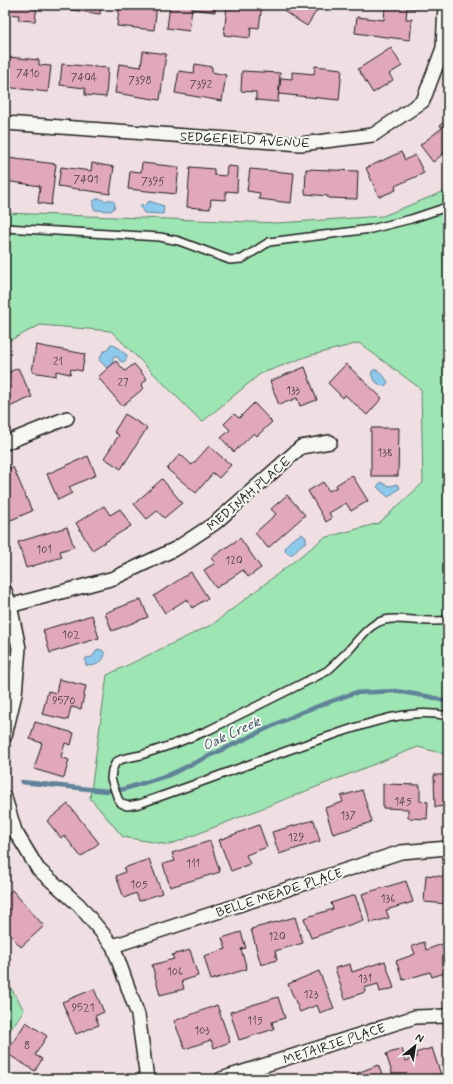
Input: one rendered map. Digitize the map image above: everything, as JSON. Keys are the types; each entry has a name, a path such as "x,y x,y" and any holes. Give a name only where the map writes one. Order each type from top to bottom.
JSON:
{"street":[{"name":"SEDGEFIELD AVENUE","path":"5,123 301,144 373,135 423,101 443,48 445,5"},
{"path":"5,443 68,418"},
{"name":"MEDINAH PLACE","path":"7,606 114,578 177,548 215,523 301,447 330,442"},
{"path":"5,591 7,606 19,648 15,694 5,736"},
{"path":"5,798 15,831 38,869 79,905 113,946 138,1015 147,1079"},
{"name":"BELLE MEADE PLACE","path":"113,946 401,852 448,848"},
{"name":"METAIRIE PLACE","path":"221,1079 415,1017 448,1016"}],"lane":[{"path":"5,228 160,237 179,241 230,260 236,260 269,242 371,229 411,219 442,209 448,205"},
{"path":"448,620 434,621 391,619 376,623 366,630 345,654 327,671 209,730 174,744 116,762 112,770 111,779 118,800 121,803 127,806 139,804 349,729 391,718 415,714 438,714 448,716"}],"green space":[{"path":"448,188 448,755 418,747 169,845 123,837 90,798 107,675 213,624 324,538 379,523 423,483 421,389 359,343 308,356 260,374 202,422 111,331 40,325 5,343 5,213 278,223 383,216 445,191"},
{"path":"5,978 24,1010 5,1038"}],"water":[{"path":"99,198 115,203 114,208 111,211 95,210 93,207 93,201"},
{"path":"149,201 164,206 163,214 144,213 140,206 142,204 144,206"},
{"path":"112,344 127,355 126,360 123,362 120,361 118,357 114,357 113,363 107,368 99,360 103,352"},
{"path":"373,370 377,370 383,375 388,382 386,385 382,386 376,382 371,374"},
{"path":"381,482 389,486 397,484 400,488 388,497 377,487"},
{"path":"302,534 306,538 306,542 293,554 288,554 285,550 289,542"},
{"path":"98,649 105,653 103,659 96,665 86,665 86,658 92,657"}],"building":[{"path":"5,5 52,5 51,8 37,6 35,21 18,20 19,15 5,14"},
{"path":"66,5 101,5 100,14 65,9"},
{"path":"131,5 157,5 154,30 117,26 119,9 131,10"},
{"path":"170,5 215,5 215,12 192,9 189,31 167,28"},
{"path":"227,5 262,5 259,28 251,27 250,38 224,35"},
{"path":"290,5 320,5 307,26 285,12"},
{"path":"416,5 415,9 407,8 406,19 412,19 410,40 355,33 357,17 384,20 385,7 380,6"},
{"path":"391,48 402,66 389,74 393,80 373,93 358,69"},
{"path":"143,51 166,54 160,100 115,93 119,64 141,67"},
{"path":"8,57 39,60 39,65 51,66 48,92 5,87"},
{"path":"62,64 108,68 106,97 85,95 85,88 60,85"},
{"path":"195,64 212,67 212,72 226,75 222,101 175,93 179,71 194,73"},
{"path":"315,66 342,69 339,100 279,94 281,78 292,79 292,72 314,74"},
{"path":"242,71 280,73 278,102 256,100 256,92 241,91"},
{"path":"448,118 448,150 433,162 420,145 442,128 440,125"},
{"path":"401,152 405,160 415,155 424,173 395,186 396,190 379,197 366,168"},
{"path":"8,158 56,164 51,205 38,203 40,186 5,181"},
{"path":"92,163 114,167 110,194 58,186 61,167 91,171"},
{"path":"142,163 179,167 176,194 128,189 130,171 141,172"},
{"path":"227,166 238,167 237,192 226,191 226,200 211,199 210,209 187,207 190,167 214,169 214,175 226,176"},
{"path":"250,169 294,173 291,203 259,199 260,193 247,191"},
{"path":"306,169 358,171 357,199 328,198 328,196 305,194"},
{"path":"36,345 85,354 82,371 71,369 70,374 56,371 56,376 32,372"},
{"path":"116,361 125,371 134,364 147,379 141,385 144,388 122,406 98,377"},
{"path":"346,364 382,398 367,415 345,395 343,398 328,383"},
{"path":"305,367 317,400 300,406 297,398 279,405 270,381"},
{"path":"18,368 32,397 9,407 6,401 5,402 5,374"},
{"path":"254,403 272,422 257,436 254,433 234,452 221,438 230,430 224,424 234,414 239,418"},
{"path":"125,414 147,428 121,469 104,458 119,435 114,432"},
{"path":"371,428 399,428 398,476 371,476"},
{"path":"209,446 231,465 219,478 213,473 196,493 167,469 180,454 192,465"},
{"path":"88,456 96,475 69,487 72,493 58,500 47,474"},
{"path":"13,467 32,511 11,520 5,505 5,471"},
{"path":"352,475 368,501 351,511 346,503 329,513 332,518 326,522 308,491 323,482 329,491 337,487 336,485"},
{"path":"162,479 182,503 164,518 157,511 147,519 134,504"},
{"path":"287,495 305,515 268,548 255,533 276,514 271,509"},
{"path":"104,506 110,515 120,509 131,526 92,550 76,523"},
{"path":"67,527 74,547 60,551 62,557 26,568 18,542"},
{"path":"240,538 261,568 248,577 243,570 216,588 204,570 215,563 211,558"},
{"path":"191,572 208,598 192,608 187,599 165,613 154,596"},
{"path":"141,599 148,617 112,631 105,613"},
{"path":"92,615 99,638 50,653 43,630"},
{"path":"59,679 86,686 81,709 71,707 68,720 42,714 48,691 56,693"},
{"path":"35,722 74,733 71,745 65,743 61,757 69,760 64,778 34,769 42,743 30,739"},
{"path":"434,775 448,775 448,806 435,807"},
{"path":"383,784 420,785 420,801 428,802 427,819 408,818 408,809 383,808"},
{"path":"362,790 372,822 333,834 325,808 343,802 341,796"},
{"path":"68,804 99,843 81,857 64,835 61,838 47,821"},
{"path":"314,820 320,841 279,854 272,832"},
{"path":"259,825 267,847 246,855 250,864 231,871 219,840"},
{"path":"210,841 220,872 170,887 163,864 175,861 172,853"},
{"path":"149,859 162,893 139,901 136,893 124,898 116,876 125,872 124,868"},
{"path":"426,875 448,877 448,904 424,902"},
{"path":"406,881 413,902 386,910 389,918 371,923 362,894"},
{"path":"12,890 44,926 21,947 5,929 5,897"},
{"path":"355,895 364,920 311,938 304,918 333,909 331,903"},
{"path":"295,917 303,943 275,951 277,960 261,965 251,929"},
{"path":"241,932 246,948 241,949 247,969 211,980 204,956 226,949 222,938"},
{"path":"424,942 426,950 442,944 448,962 448,972 432,977 430,972 403,980 396,961 415,954 412,946"},
{"path":"190,950 198,976 182,981 184,989 160,995 152,965 174,959 172,955"},
{"path":"385,961 394,988 380,992 378,984 364,988 365,992 345,999 335,968 350,964 352,972"},
{"path":"319,971 334,1008 320,1013 317,1005 300,1012 288,984"},
{"path":"94,989 104,1012 95,1016 99,1025 76,1034 62,1002"},
{"path":"278,997 285,1018 272,1022 274,1029 239,1040 230,1012"},
{"path":"217,1005 230,1042 214,1048 211,1040 185,1049 174,1021"},
{"path":"26,1022 47,1036 35,1055 42,1059 35,1071 6,1053"},
{"path":"432,1048 442,1078 425,1079 424,1076 413,1079 394,1079 386,1054 402,1049 406,1061 417,1057 415,1053"},
{"path":"378,1065 384,1079 342,1079"}],"waterway":[{"name":"Oak Creek","path":"22,782 107,791 124,789 169,775 302,712 354,693 396,691 431,697 448,702"}]}
